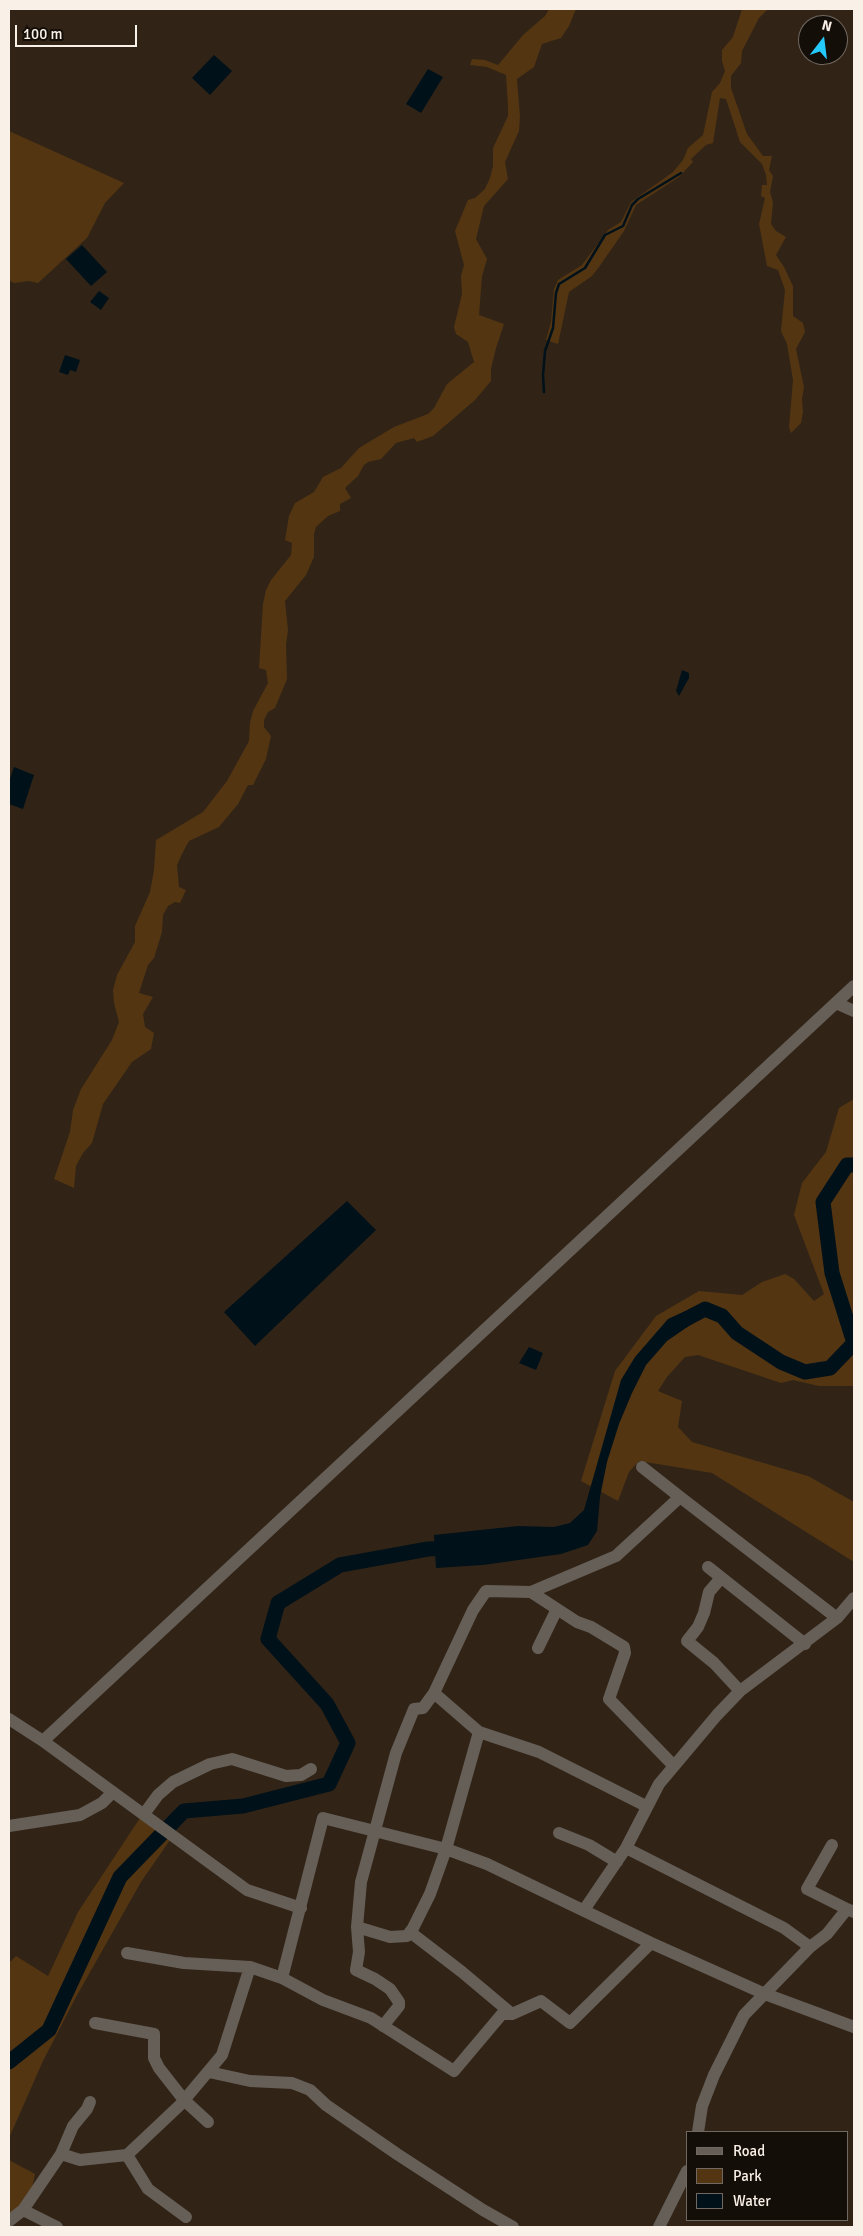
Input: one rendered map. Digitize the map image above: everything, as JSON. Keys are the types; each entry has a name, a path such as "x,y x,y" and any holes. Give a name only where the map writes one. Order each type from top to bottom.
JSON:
{"street":[{"path":"43,1741 854,986"},
{"path":"836,1003 854,1012"},
{"path":"642,1467 837,1618"},
{"path":"383,2026 399,2006 399,2002 390,1989 356,1970 359,1952 357,1926 361,1882 373,1831 396,1753 414,1709 423,1708 434,1693 473,1610 486,1592 531,1592 616,1556 680,1497"},
{"path":"708,1568 805,1644"},
{"path":"721,1578 709,1592 698,1628 687,1641 714,1663 740,1691"},
{"path":"531,1592 556,1609 624,1647 625,1653 609,1698 674,1766"},
{"path":"584,1910 626,1848 646,1806 674,1766 740,1691 805,1644 837,1618 854,1598"},
{"path":"538,1648 556,1609"},
{"path":"434,1693 480,1732 538,1752 646,1806"},
{"path":"9,1719 43,1741 247,1890 301,1908"},
{"path":"357,1926 390,1937 406,1936 410,1932 430,1894 446,1849 480,1732"},
{"path":"148,1818 158,1795 173,1782 210,1764 232,1759 286,1776 301,1775 310,1769"},
{"path":"9,1826 80,1815 102,1803 113,1792"},
{"path":"282,1978 323,1818 446,1849 487,1864 651,1943 765,1994 854,2027"},
{"path":"559,1833 588,1845 617,1862"},
{"path":"698,2131 702,2106 718,2066 744,2015 810,1947 827,1934 850,1910 807,1889 832,1845"},
{"path":"626,1848 776,1924 810,1947"},
{"path":"410,1932 512,2014"},
{"path":"127,1953 184,1963 250,1967 282,1978 324,2000 371,2018 454,2071 502,2014 512,2014 541,2001 570,2023 651,1943"},
{"path":"61,2154 80,2160 127,2154 184,2100 222,2055 250,1967"},
{"path":"95,2023 154,2034 154,2058 159,2068 184,2100 208,2122"},
{"path":"209,2072 250,2081 292,2084 310,2090 326,2105 381,2143 483,2210 513,2227"},
{"path":"9,2222 23,2210 61,2154 73,2126 88,2109 90,2102"},
{"path":"127,2154 148,2189 186,2217"},
{"path":"659,2227 686,2173"},
{"path":"23,2210 57,2227"}],"green space":[{"path":"549,9 576,9 569,26 561,38 542,44 534,67 517,79 520,117 519,131 505,162 508,179 484,206 476,239 487,259 482,276 479,315 504,324 491,369 491,381 475,400 433,436 417,442 414,438 396,443 381,459 364,465 358,476 345,488 351,498 340,504 340,511 328,516 316,527 314,534 314,557 306,575 285,601 288,630 286,645 287,679 275,708 268,712 264,720 264,727 271,736 266,759 253,785 248,785 238,804 219,827 189,841 177,865 179,887 186,890 180,903 175,902 168,906 163,915 162,932 154,958 148,965 139,993 153,997 143,1014 145,1027 154,1033 151,1049 132,1062 103,1104 92,1143 83,1153 76,1166 74,1188 54,1179 70,1132 73,1110 81,1089 112,1040 119,1022 113,990 117,975 135,942 135,926 150,892 156,840 203,812 227,781 249,741 253,711 268,683 266,670 259,668 263,604 266,590 271,580 291,555 292,543 285,540 289,516 295,503 314,492 323,477 341,468 359,448 394,427 428,414 434,408 447,384 474,362 468,342 456,334 454,327 462,294 461,276 464,265 455,231 468,200 475,198 485,189 490,178 493,166 493,148 508,116 508,106 506,75 487,67 470,65 472,59 485,60 498,65 523,35 545,16"},
{"path":"742,9 768,9 759,18 742,51 741,63 731,76 731,88 747,134 763,156 772,156 769,170 773,176 770,192 773,202 771,224 776,231 786,237 776,255 793,286 793,316 803,323 805,332 796,349 804,387 802,399 803,412 801,423 791,433 789,427 793,380 787,344 781,331 785,290 778,270 767,266 759,224 765,198 761,196 762,185 767,185 766,175 762,164 740,142 726,99 720,98 713,143 706,145 691,159 693,162 679,177 636,205 624,231 599,267 592,276 569,292 558,344 546,340 551,322 554,289 558,280 582,265 608,230 621,222 631,202 673,172 683,160 688,148 703,135 712,92 720,83 725,71 722,61 722,50 733,37"},
{"path":"9,131 124,183 105,203 87,238 38,283 29,281 14,283 9,280"},
{"path":"854,1099 854,1386 819,1386 793,1380 781,1383 698,1355 685,1357 667,1377 658,1391 682,1401 678,1427 692,1442 808,1476 854,1502 854,1562 712,1473 639,1461 629,1472 618,1501 581,1481 615,1371 656,1316 699,1291 742,1295 762,1282 785,1274 794,1279 814,1301 824,1294 794,1215 802,1183 826,1152 839,1108"},
{"path":"140,1818 170,1840 141,1882 76,1997 43,2061 9,2138 9,1963 16,1956 48,1976 78,1912"},
{"path":"9,2160 35,2174 31,2193 9,2218"}],"water":[{"path":"214,55 232,71 210,95 192,78"},
{"path":"428,69 443,77 421,113 406,104"},
{"path":"82,245 107,272 91,286 66,259"},
{"path":"99,291 109,298 101,310 90,302"},
{"path":"65,355 80,360 76,372 70,370 68,375 59,372"},
{"path":"682,670 689,673 689,678 679,696 676,691"},
{"path":"14,767 34,775 23,809 9,804 9,782"},
{"path":"347,1201 376,1230 255,1346 224,1312"},
{"path":"694,1307 696,1321 667,1341 646,1365 632,1393 619,1424 607,1462 600,1497 597,1531 588,1545 561,1554 483,1565 436,1568 434,1535 518,1526 554,1527 570,1523 584,1510 621,1380 635,1357 668,1319"},
{"path":"529,1347 543,1353 536,1370 519,1363"}],"waterway":[{"path":"544,392 545,351 553,328 556,293 559,284 585,268 605,235 623,226 632,205 638,199 681,173"},
{"path":"677,1324 705,1309 722,1316 737,1333 781,1362 805,1372 830,1368 854,1343 832,1273 823,1202 847,1165 854,1165"},
{"path":"9,2062 49,2030 120,1877 184,1811 243,1806 329,1784 348,1743 327,1704 268,1639 278,1603 340,1565 428,1549 455,1548"}]}
